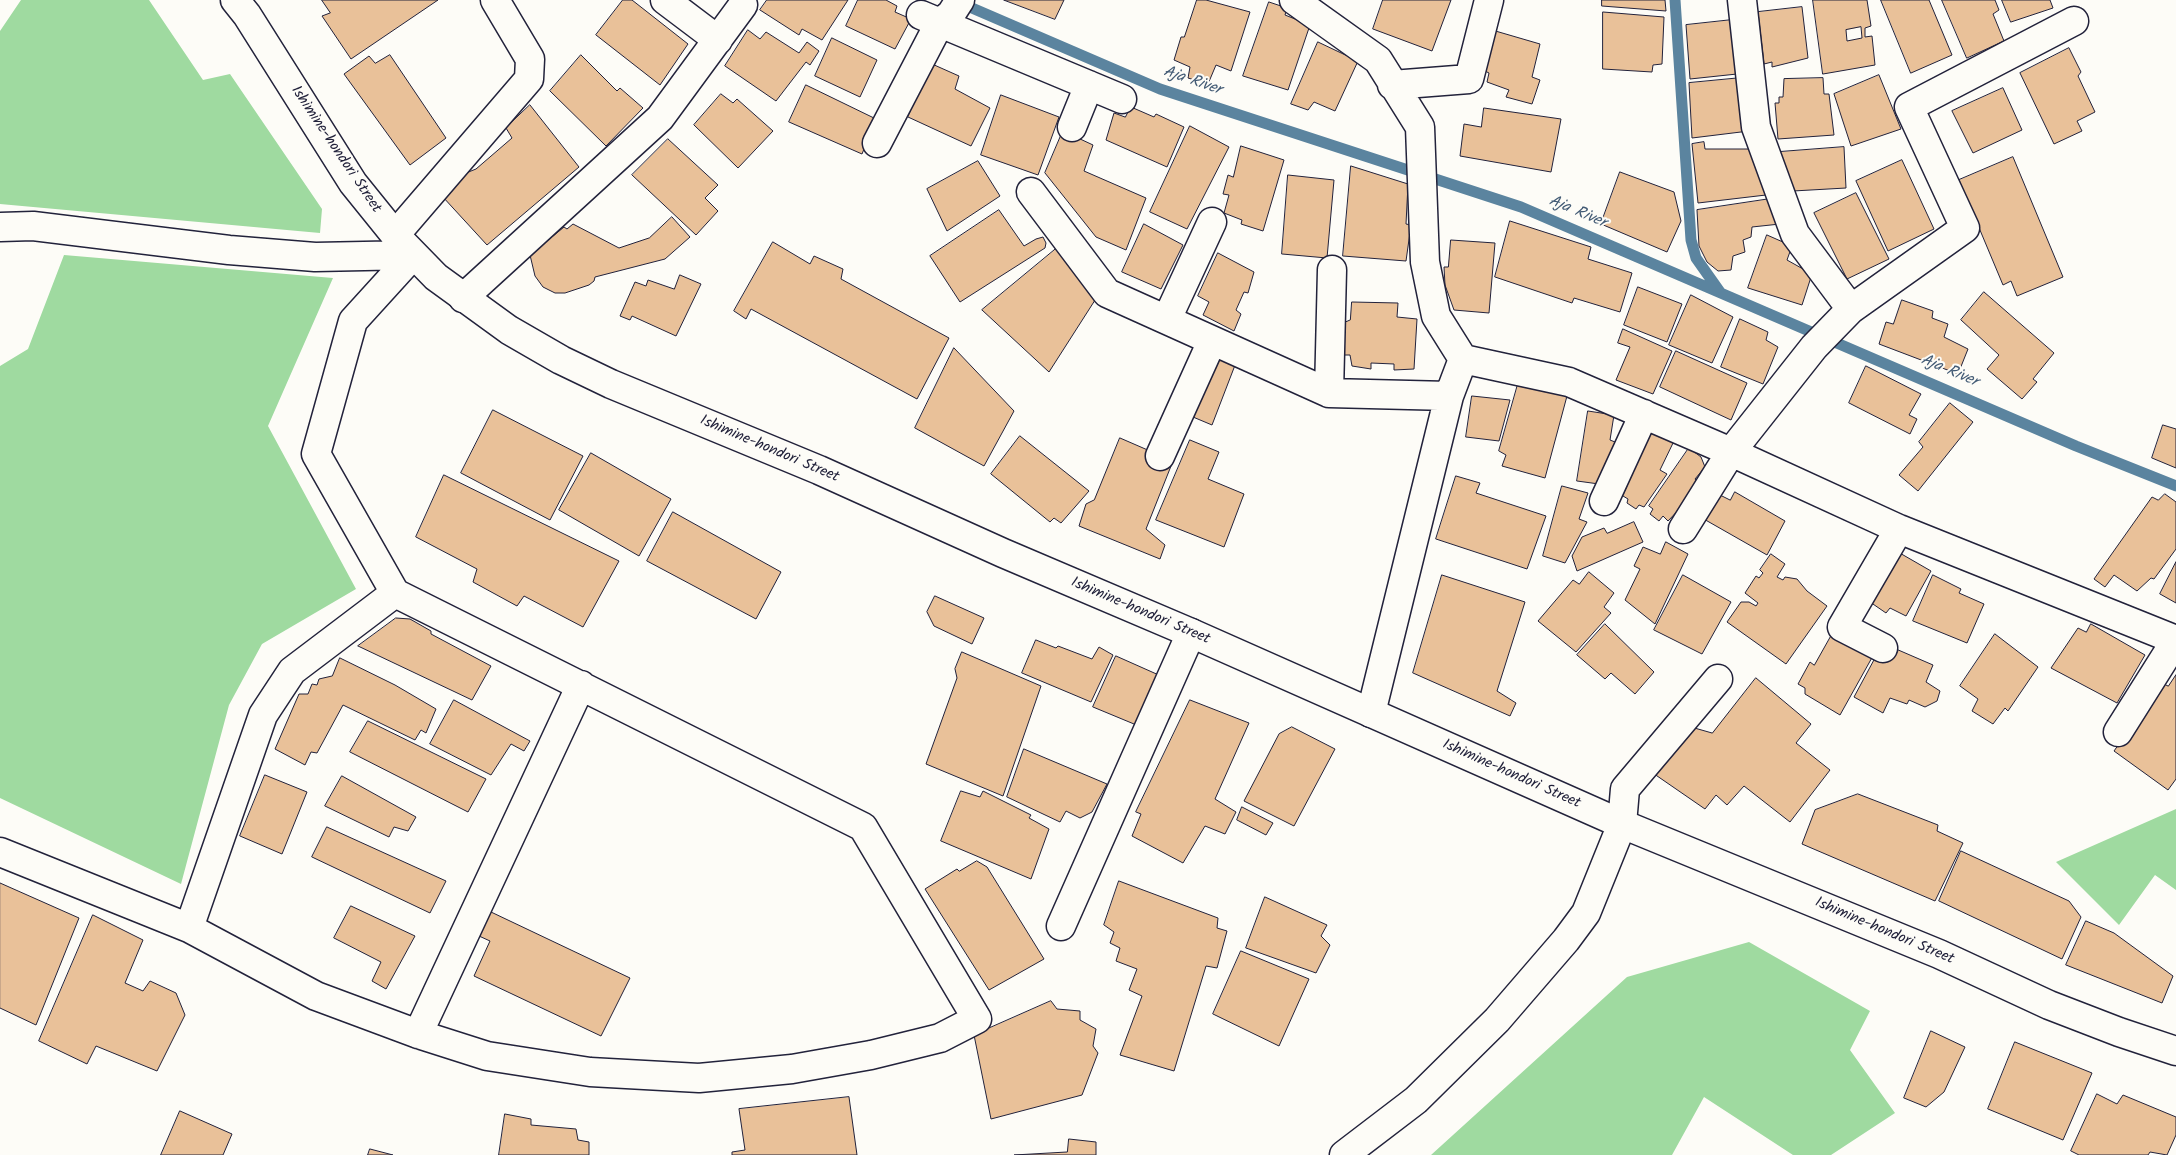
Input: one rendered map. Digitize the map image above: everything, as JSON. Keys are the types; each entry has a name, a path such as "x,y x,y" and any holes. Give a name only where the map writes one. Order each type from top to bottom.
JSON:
{"street":[{"name":"Ishimine-hondori Street","path":"235,0 247,15 354,183 395,236 436,278 509,330 561,360 611,384 819,470 1003,553 1191,633 1622,824 1939,954 2049,1005 2119,1032 2176,1051"},
{"path":"395,236 529,79 530,59 495,0"},
{"path":"665,0 718,40"},
{"path":"1294,0 1378,60 1420,127 1425,262 1436,316 1462,359 1568,382 1731,452 1899,529 2176,640 2118,732"},
{"path":"1392,85 1469,79 1490,0"},
{"path":"1742,0 1756,127 1795,234 1846,315"},
{"path":"463,298 660,118 743,5"},
{"path":"877,144 943,13 1089,85 1122,99"},
{"path":"1683,529 1731,452 1814,347 1846,315 1966,228 1909,107 2074,21"},
{"path":"1072,127 1089,85"},
{"path":"1031,192 1107,293 1329,393 1449,396"},
{"path":"1168,319 1212,222"},
{"path":"0,227 33,226 201,248 315,257 413,255"},
{"path":"0,852 188,928 316,996 418,1034 487,1056 590,1072 698,1078 792,1069 871,1055 940,1038 977,1019 863,827 396,593 316,454 354,321 413,255"},
{"path":"1329,393 1332,270"},
{"path":"1160,456 1212,341"},
{"path":"1371,713 1449,396 1462,359"},
{"path":"1604,501 1644,414"},
{"path":"1883,648 1842,627 1899,529"},
{"path":"188,928 263,715 292,671 396,593"},
{"path":"1061,926 1191,633"},
{"path":"1344,1155 1416,1100 1497,1020 1566,940 1586,913 1622,824 1626,789 1718,679"},
{"path":"418,1034 581,685"}],"green space":[{"path":"21,0 149,0 203,80 230,74 322,209 320,233 0,204 0,31"},
{"path":"64,255 333,278 268,426 356,589 262,644 229,705 181,884 0,798 0,366 28,349"},
{"path":"2176,809 2176,890 2155,875 2119,925 2056,862"},
{"path":"1749,942 1870,1011 1850,1050 1895,1113 1831,1155 1793,1155 1704,1097 1672,1155 1431,1155 1627,977"}],"building":[{"path":"322,0 438,0 351,59 322,16 330,13"},
{"path":"623,0 632,0 688,44 660,85 596,35"},
{"path":"767,0 848,0 822,40 802,29 799,35 760,10"},
{"path":"858,0 886,0 897,6 895,12 911,19 895,49 846,26"},
{"path":"1004,0 1064,0 1055,19"},
{"path":"1197,0 1206,0 1250,12 1231,71 1216,65 1208,84 1188,78 1190,67 1174,60 1181,37 1184,37"},
{"path":"1383,0 1451,0 1432,51 1373,29"},
{"path":"1602,0 1665,0 1666,11 1602,6"},
{"path":"1813,0 1867,0 1871,26 1865,28 1865,37 1872,36 1875,65 1823,74","holes":["1861,27 1862,38 1847,41 1846,30"]},
{"path":"1881,0 1929,0 1952,55 1911,73"},
{"path":"1942,0 1995,0 1999,10 1993,14 2004,41 1967,58"},
{"path":"2002,0 2050,0 2053,8 2011,22"},
{"path":"1269,2 1287,8 1285,15 1310,25 1288,90 1243,76"},
{"path":"1802,7 1808,58 1772,67 1772,62 1764,64 1758,12"},
{"path":"1603,12 1664,17 1662,64 1653,65 1652,72 1603,69"},
{"path":"1732,20 1737,74 1690,79 1686,25"},
{"path":"748,30 760,39 766,32 799,53 807,42 819,51 810,65 806,62 776,101 725,66"},
{"path":"1492,30 1540,44 1532,77 1540,80 1532,104 1506,97 1509,90 1487,82 1489,73 1483,70"},
{"path":"832,38 877,60 860,97 815,76"},
{"path":"1318,42 1358,61 1335,111 1314,102 1308,110 1291,104"},
{"path":"2069,48 2081,72 2078,76 2095,112 2077,121 2082,131 2054,144 2020,73"},
{"path":"390,55 446,138 410,165 344,74 369,56 375,63"},
{"path":"581,55 617,91 620,88 643,108 606,146 550,91"},
{"path":"932,64 959,76 955,89 990,108 971,146 908,117"},
{"path":"1879,75 1901,129 1851,146 1834,94"},
{"path":"1741,78 1749,131 1692,138 1689,83"},
{"path":"1823,78 1824,94 1829,94 1834,135 1778,139 1775,103 1779,103 1779,97 1783,97 1784,79"},
{"path":"806,85 876,119 862,154 789,122"},
{"path":"2003,88 2022,130 1973,153 1952,111"},
{"path":"721,94 733,103 737,99 773,131 738,168 694,125"},
{"path":"1001,95 1059,117 1038,175 981,155"},
{"path":"530,105 579,167 487,245 442,196 466,173 476,169 512,138 506,128"},
{"path":"1131,107 1154,117 1156,114 1184,127 1167,167 1106,140 1114,113 1125,117"},
{"path":"1484,108 1561,119 1551,172 1460,156 1464,124 1481,127"},
{"path":"1190,126 1229,147 1187,229 1150,212"},
{"path":"1063,131 1093,145 1084,171 1146,198 1126,250 1096,237 1045,173"},
{"path":"668,139 718,185 705,198 718,211 696,235 632,175"},
{"path":"1704,142 1705,149 1752,149 1766,195 1698,203 1692,144"},
{"path":"1241,146 1284,160 1263,231 1241,224 1242,220 1224,213 1229,195 1223,194 1228,175 1233,177"},
{"path":"1844,147 1846,188 1793,191 1779,152"},
{"path":"2013,157 2063,277 2017,296 2011,281 2003,285 1959,180"},
{"path":"1902,160 1934,229 1888,251 1856,181"},
{"path":"978,161 1000,196 947,231 927,189"},
{"path":"1351,166 1408,184 1406,224 1411,225 1406,261 1343,256"},
{"path":"1620,172 1674,192 1681,221 1667,252 1601,224"},
{"path":"1288,175 1334,180 1327,258 1282,254"},
{"path":"1856,193 1889,259 1847,279 1814,213"},
{"path":"1770,199 1780,224 1752,227 1751,237 1743,240 1745,252 1733,256 1731,270 1718,271 1707,262 1699,246 1697,210"},
{"path":"999,210 1024,246 1043,237 1046,243 1045,248 960,302 930,256"},
{"path":"672,217 690,237 665,259 595,277 594,281 589,285 565,293 555,293 543,287 535,276 530,255 564,227 567,229 573,224 619,248 649,238"},
{"path":"1510,221 1591,247 1588,259 1632,273 1620,312 1574,298 1572,303 1495,277"},
{"path":"1144,224 1183,245 1161,289 1122,272"},
{"path":"1767,235 1792,246 1787,260 1812,274 1802,305 1748,288"},
{"path":"1451,240 1495,243 1489,313 1454,310 1445,285 1444,267 1448,267"},
{"path":"773,242 810,264 814,256 843,269 841,279 949,338 917,399 751,309 746,319 734,311"},
{"path":"1057,248 1097,297 1049,372 982,310"},
{"path":"1218,253 1254,272 1248,293 1244,292 1236,310 1241,314 1234,331 1203,315 1209,302 1198,296"},
{"path":"680,275 701,284 676,336 632,316 630,320 620,316 635,282 646,286 648,280 674,289"},
{"path":"1638,287 1682,304 1667,342 1624,325"},
{"path":"1984,292 2054,353 2033,379 2037,382 2022,399 1987,369 1999,355 1961,320"},
{"path":"1691,295 1733,317 1712,363 1669,345"},
{"path":"1902,300 1933,311 1932,318 1948,324 1944,337 1968,349 1958,374 1879,344 1886,322 1893,324"},
{"path":"1352,302 1398,303 1397,317 1417,319 1414,369 1394,370 1394,364 1371,363 1371,369 1352,366 1350,355 1341,355 1343,323 1350,320"},
{"path":"1740,319 1768,332 1766,340 1778,347 1763,384 1721,367"},
{"path":"1623,329 1672,351 1653,394 1616,380 1630,347 1618,343"},
{"path":"954,348 1014,411 984,466 915,428"},
{"path":"1676,351 1747,383 1731,420 1660,387"},
{"path":"1222,353 1237,360 1212,425 1193,417"},
{"path":"1866,366 1921,394 1909,415 1917,419 1910,434 1849,403"},
{"path":"1518,384 1567,396 1545,478 1502,466 1506,455 1499,451"},
{"path":"1472,396 1510,400 1499,441 1466,437"},
{"path":"1950,403 1973,422 1918,491 1899,475 1923,447 1919,442"},
{"path":"493,410 583,456 550,520 461,473"},
{"path":"1588,411 1614,415 1610,440 1620,444 1599,484 1577,481"},
{"path":"2163,425 2176,429 2176,468 2152,458"},
{"path":"1651,431 1674,441 1660,470 1667,474 1644,507 1639,505 1636,509 1627,503 1628,499 1623,496"},
{"path":"1020,436 1089,491 1061,523 1054,518 1050,522 991,474"},
{"path":"1120,438 1173,461 1146,529 1165,545 1160,559 1079,526 1086,504 1094,500"},
{"path":"1190,440 1219,452 1208,479 1244,494 1224,547 1156,520"},
{"path":"1689,448 1701,457 1705,467 1695,479 1701,486 1668,521 1663,516 1659,521 1650,514 1653,509 1649,506"},
{"path":"591,453 671,499 639,556 559,510"},
{"path":"444,475 619,561 583,627 524,596 517,606 473,582 477,569 416,537"},
{"path":"1456,476 1480,483 1476,493 1546,516 1527,569 1436,539"},
{"path":"1562,486 1588,493 1579,519 1587,522 1565,563 1543,556"},
{"path":"1735,492 1785,521 1767,555 1702,518 1716,493 1730,500"},
{"path":"2165,494 2176,502 2176,549 2154,579 2151,578 2137,591 2114,575 2105,587 2094,579 2152,497 2158,500"},
{"path":"673,512 781,572 756,619 647,561"},
{"path":"1634,522 1643,542 1577,571 1572,556 1582,537 1604,528 1607,533"},
{"path":"1666,542 1688,554 1655,624 1625,600 1640,569 1634,566 1643,547 1660,554"},
{"path":"1898,552 1931,571 1906,616 1890,608 1886,613 1870,602"},
{"path":"1771,554 1785,564 1777,577 1783,580 1785,577 1797,579 1807,591 1827,606 1786,664 1727,622 1741,602 1749,602 1756,606 1758,603 1745,593 1756,576 1759,578 1763,573 1760,570"},
{"path":"2176,562 2176,603 2160,594"},
{"path":"1589,572 1614,593 1604,607 1611,613 1576,652 1538,621 1573,580 1579,584"},
{"path":"1442,575 1525,602 1497,691 1516,703 1510,716 1413,673"},
{"path":"1683,575 1731,602 1702,654 1654,630"},
{"path":"1933,575 1961,589 1959,593 1984,604 1967,643 1913,621"},
{"path":"935,596 984,618 972,644 934,626 927,612"},
{"path":"396,618 410,619 431,631 431,634 491,666 472,700 358,646"},
{"path":"1605,624 1654,672 1635,694 1611,673 1605,679 1577,655"},
{"path":"2091,624 2145,655 2117,703 2051,668 2078,628 2086,632"},
{"path":"1834,631 1874,654 1840,715 1805,694 1805,688 1798,684 1810,662 1814,665"},
{"path":"1995,634 2038,667 2008,711 2005,708 1993,724 1972,711 1978,699 1960,686"},
{"path":"1036,640 1092,659 1099,647 1113,655 1091,702 1022,673"},
{"path":"1896,649 1933,665 1926,682 1940,691 1937,701 1925,707 1909,700 1907,704 1890,698 1883,713 1854,697 1875,658"},
{"path":"962,652 1041,686 1003,796 926,764 957,678 955,669"},
{"path":"1116,656 1161,676 1145,715 1134,724 1093,707"},
{"path":"340,658 395,685 436,709 426,733 421,730 415,740 343,705 317,753 311,752 305,765 275,749 299,694 308,694 312,684 317,685 319,679 332,676"},
{"path":"2176,675 2176,779 2168,790 2114,751 2162,683 2168,686"},
{"path":"1756,678 1811,724 1796,743 1830,770 1790,822 1744,786 1727,805 1716,795 1705,809 1647,769 1684,725 1712,733"},
{"path":"454,700 530,741 524,751 511,744 491,775 430,744"},
{"path":"1190,700 1249,723 1215,799 1236,812 1225,834 1205,826 1183,863 1132,836 1141,814 1136,812"},
{"path":"368,721 486,779 468,812 350,752"},
{"path":"1292,727 1335,749 1294,826 1244,801 1279,734"},
{"path":"1024,749 1107,784 1092,812 1080,818 1066,811 1060,822 1007,797"},
{"path":"265,775 307,792 282,854 240,836"},
{"path":"342,776 416,817 408,831 394,827 389,837 325,806"},
{"path":"961,791 980,797 983,791 1031,815 1029,818 1049,829 1031,879 941,841"},
{"path":"1858,794 1938,825 1937,831 1963,843 1935,901 1802,844 1815,810"},
{"path":"1242,807 1273,823 1266,835 1237,820"},
{"path":"327,827 446,881 430,913 312,857"},
{"path":"1961,851 2069,901 2081,917 2062,959 1939,901"},
{"path":"977,861 987,867 1044,959 989,990 925,889 957,869 959,871"},
{"path":"1119,881 1218,918 1217,928 1227,931 1217,968 1206,966 1174,1071 1120,1055 1142,996 1129,990 1137,969 1116,961 1120,948 1110,943 1114,932 1104,925"},
{"path":"0,883 79,918 36,1025 0,1008"},
{"path":"1265,897 1327,925 1321,936 1330,945 1316,973 1246,948"},
{"path":"351,906 415,936 386,989 372,981 381,962 334,938"},
{"path":"491,912 630,978 601,1036 474,976 490,941 479,936"},
{"path":"93,915 143,940 125,983 143,991 150,981 176,993 185,1015 157,1071 96,1046 87,1064 39,1041"},
{"path":"2086,921 2114,933 2173,976 2162,1003 2066,965"},
{"path":"1241,951 1309,979 1279,1046 1213,1014"},
{"path":"1051,1001 1057,1009 1080,1011 1080,1020 1096,1029 1093,1046 1098,1053 1082,1095 991,1119 974,1035"},
{"path":"1931,1031 1965,1047 1944,1092 1926,1107 1904,1098"},
{"path":"2015,1042 2092,1073 2063,1140 1988,1109"},
{"path":"2097,1094 2117,1104 2123,1095 2176,1117 2176,1135 2167,1155 2150,1152 2148,1155 2079,1155 2071,1151"},
{"path":"849,1097 857,1155 732,1155 732,1152 745,1150 739,1109"},
{"path":"180,1111 232,1134 223,1155 161,1155"},
{"path":"505,1114 531,1119 531,1125 576,1129 578,1140 589,1142 589,1155 499,1155"},
{"path":"1069,1139 1096,1142 1096,1155 1014,1155 1067,1152"},
{"path":"370,1149 393,1155 368,1155"}],"waterway":[{"path":"1675,0 1691,240 1696,258 1720,292"},
{"name":"Aja River","path":"958,2 1160,89 1521,207 2076,446 2176,486"}]}
